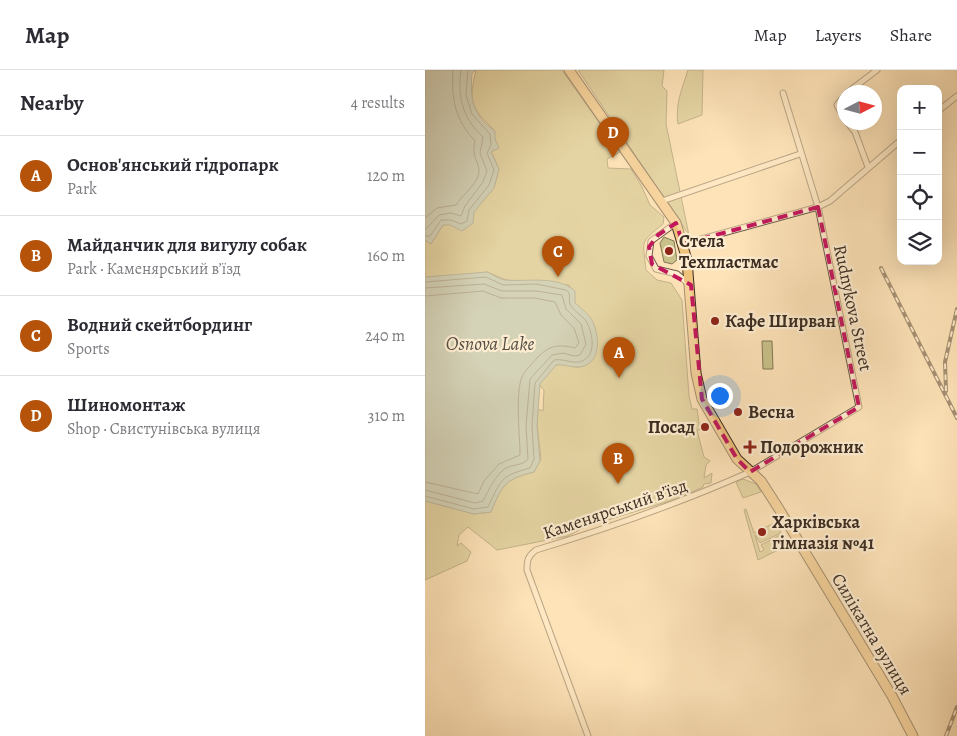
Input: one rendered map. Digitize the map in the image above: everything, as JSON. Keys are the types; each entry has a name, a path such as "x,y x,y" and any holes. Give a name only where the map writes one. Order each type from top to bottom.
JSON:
{"main road":[{"name":"Силікатна вулиця","path":"569,70 676,223 683,244 691,285 696,373 701,399 737,459 761,481 779,509 913,736"}],"street":[{"path":"857,85 877,70"},
{"name":"Rudnykova Street","path":"749,472 859,407 818,207 800,154 783,93"},
{"path":"942,108 957,96"},
{"path":"853,130 868,167"},
{"path":"683,244 818,207 830,201 897,143"},
{"path":"662,201 800,154"},
{"path":"676,223 651,241 649,256 656,269 677,274 691,285"},
{"name":"Каменярський в’їзд","path":"588,736 527,570 527,561 530,555 536,550 687,500 749,472"}],"highlighted area":[{"path":"818,207 859,407 750,472 737,459 702,399 691,285 652,264 649,247 658,235 676,223 683,244"}],"shaded area":[{"path":"476,70 562,70 620,152 607,159 608,168 631,169 650,205 664,217 663,224 644,243 646,270 657,280 671,283 682,300 689,396 692,409 697,409 700,430 697,430 704,457 710,461 706,465 704,478 712,473 711,483 704,484 703,487 676,499 585,527 568,536 497,550 468,527 459,535 457,546 461,543 471,552 467,561 425,580 425,501 474,514 491,512 498,495 506,484 517,477 534,472 541,459 537,424 538,409 543,411 544,390 539,385 556,365 563,363 581,367 592,360 569,285 506,280 487,272 425,282 425,240 431,244 443,225 450,224 494,188 499,169 491,151 495,131 473,104 472,90"},
{"path":"578,70 664,70 662,86 667,91 666,124 689,235"},
{"path":"688,70 703,70 702,115 678,124 678,103"},
{"path":"664,237 674,241 677,260 672,264 664,262 660,243"},
{"path":"762,341 772,341 773,369 763,369"},
{"path":"743,479 756,484 761,492 743,498 736,482"},
{"path":"746,509 754,533 776,522 781,533 760,543 755,535 760,552 764,550 761,545 782,534 788,545 758,560 744,510"}],"water":[{"path":"425,70 476,70 472,73 471,82 474,106 481,119 495,131 495,139 499,148 491,152 499,169 494,188 474,212 473,223 462,231 450,225 443,225 431,244 425,240"},
{"name":"Osnova Lake","path":"487,272 505,280 551,281 568,286 575,291 575,303 588,315 596,329 597,351 590,363 584,366 556,365 540,384 537,426 540,461 534,472 517,477 506,484 498,495 491,512 474,514 425,501 425,277"}],"railway":[{"path":"881,268 957,418"},
{"path":"946,391 945,362 957,309"},
{"path":"946,736 957,707"}],"place":[{"name":"Шиномонтаж","path":"613,158"},
{"name":"Стела Техпластмас","path":"669,251"},
{"name":"Водний скейтбординг","path":"558,277"},
{"name":"Кафе Ширван","path":"715,321"},
{"name":"Основ'янський гідропарк","path":"619,378"},
{"name":"Весна","path":"738,412"},
{"name":"Посад","path":"705,427"},
{"name":"Подорожник","path":"750,447"},
{"name":"Майданчик для вигулу собак","path":"618,484"},
{"name":"Харківська гімназія №41","path":"762,532"}]}
